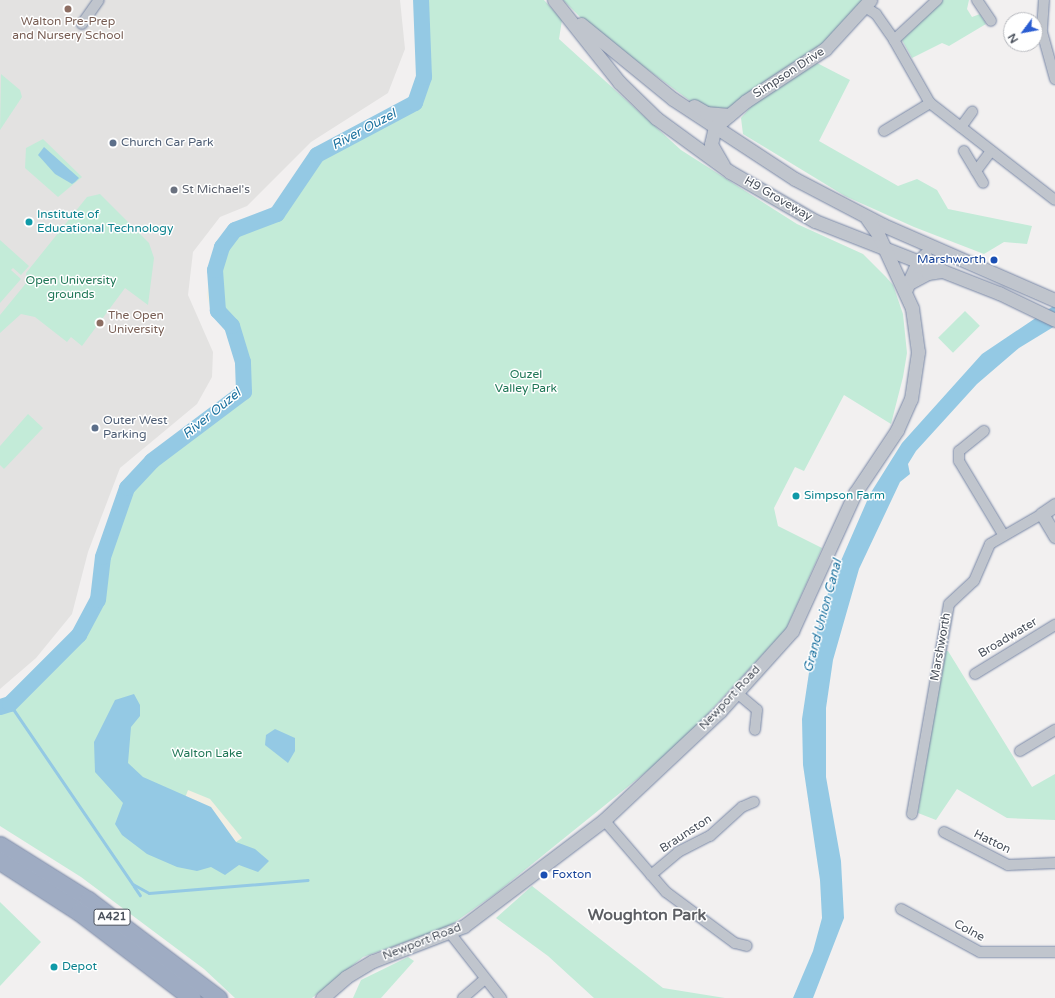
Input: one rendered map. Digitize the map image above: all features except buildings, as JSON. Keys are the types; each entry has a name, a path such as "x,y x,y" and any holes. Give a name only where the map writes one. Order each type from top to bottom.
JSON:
{"highway":[{"name":"A421","path":"0,845 88,900 218,998"},
{"name":"A421","path":"0,861 79,912 192,998"}],"street":[{"path":"82,24 99,0"},
{"name":"H9 Groveway","path":"555,0 633,68 717,134 867,218 1011,279 1055,300"},
{"name":"H9 Groveway","path":"555,0 619,82 656,118 730,172 815,221 919,260 1000,293 1055,320"},
{"path":"894,40 937,0"},
{"path":"978,0 991,21"},
{"path":"1044,0 1042,32 1053,65 1055,79"},
{"path":"868,3 894,40 930,103 1055,200"},
{"name":"Simpson Drive","path":"734,112 825,49 868,3"},
{"path":"633,68 655,78 697,108 734,112"},
{"path":"884,131 930,103"},
{"path":"688,142 717,134 734,112"},
{"path":"961,127 972,112"},
{"path":"717,134 730,172"},
{"path":"964,151 983,183"},
{"path":"976,171 991,151"},
{"name":"Newport Road","path":"323,998 346,977 373,961 450,933 471,921 604,820 737,693 792,631 854,493 897,430 911,399 918,352 916,326 908,287 867,218"},
{"path":"908,287 919,260 936,247"},
{"path":"908,287 928,273 943,271"},
{"path":"984,431 959,451 959,461 968,470 1004,536"},
{"name":"Marshworth","path":"912,814 949,604 974,581 990,544 1055,505"},
{"path":"1042,514 1055,536"},
{"name":"Broadwater","path":"975,674 1055,625"},
{"path":"737,693 757,710 755,730"},
{"path":"1020,751 1055,730"},
{"name":"Braunston","path":"651,875 678,852 710,836 742,807 754,802"},
{"path":"604,820 651,875 678,902 735,943 748,946"},
{"name":"Hatton","path":"944,832 1008,865 1055,863"},
{"name":"Colne","path":"901,909 980,952 1055,952"},
{"path":"450,933 501,998"},
{"path":"463,998 485,979"}],"shaded area":[{"name":"The Open University","path":"0,0 400,0 405,49 388,93 311,142 247,206 220,217 193,252 188,295 213,352 212,377 197,404 120,468 88,552 72,614 36,658 0,689"}],"green space":[{"name":"Ouzel Valley Park","path":"421,0 544,0 562,20 559,39 681,150 797,224 863,254 886,277 893,285 903,314 907,353 903,377 891,424 844,395 804,471 795,467 774,508 778,526 822,548 786,629 677,747 495,894 448,927 363,957 312,998 235,998 204,969 81,877 0,826 0,707 10,704 79,635 98,600 103,557 127,488 152,461 244,392 243,362 232,326 218,311 213,277 222,247 235,230 277,214 317,155 415,103 424,77"},
{"path":"563,0 870,0 857,17 738,109 710,108 693,103 590,27"},
{"path":"943,0 969,0 967,9 972,17 980,14 986,24 949,46 942,43 912,58 902,40"},
{"path":"817,63 850,80 819,141 898,186 917,179 937,190 948,209 1032,226 1027,244 1004,242 984,254 914,227 845,196 743,134 741,118 755,102"},
{"path":"1,74 20,90 22,97 0,130"},
{"path":"43,139 82,177 58,197 25,168 26,148"},
{"name":"Open University grounds","path":"100,194 149,243 154,258 148,305 125,288 82,346 71,337 67,342 35,317 21,314 0,333 0,315 27,282 26,273 87,197"},
{"path":"0,240 29,266 21,275 13,268 11,270 21,279 0,303"},
{"path":"965,311 980,326 953,353 938,338"},
{"path":"28,414 43,428 4,469 0,465 0,446"},
{"path":"944,651 948,651 1032,787 1055,774 1055,820 1007,818 957,789 936,820 918,813"},
{"path":"532,886 663,988 725,998 594,998 548,956 496,918"},
{"path":"0,902 41,942 0,986"},
{"path":"408,957 414,961 381,998 353,998 361,980"}],"sand":[{"path":"217,274 220,302 231,317 222,325 212,313 207,297 209,275"},
{"path":"188,790 210,799 242,838 236,842 185,798"}],"water":[{"path":"44,147 79,178 75,182 72,184 55,174 38,155"},
{"name":"Grand Union Canal","path":"1055,305 1055,326 1019,348 977,384 916,451 908,464 910,474 900,482 859,569 833,660 826,708 826,777 841,861 844,918 813,998 793,998 813,951 822,918 820,880 803,765 802,719 813,646 830,586 870,494 902,443 982,354"},
{"name":"Walton Lake","path":"134,694 140,705 140,716 131,727 128,763 143,777 211,807 236,842 255,849 269,861 258,872 239,865 225,875 211,867 197,871 177,867 147,854 122,835 115,824 123,803 95,772 94,742 115,700"},
{"path":"275,729 295,738 295,751 288,763 265,745 266,735"}],"waterway":[{"name":"River Ouzel","path":"0,707 10,704 79,635 98,600 103,557 127,488 152,461 244,392 243,362 232,326 218,311 215,270 222,247 235,230 277,214 317,155 415,103 424,77 421,0"},
{"path":"10,704 133,884 149,893 307,880"},
{"path":"134,886 140,895"}],"place":[{"name":"Walton Pre-Prep and Nursery School","path":"68,9"},
{"name":"Church Car Park","path":"113,143"},
{"name":"St Michael's","path":"174,190"},
{"name":"Institute of Educational Technology","path":"29,222"},
{"name":"Marshworth","path":"994,260"},
{"name":"The Open University","path":"100,323"},
{"name":"Outer West Parking","path":"95,428"},
{"name":"Simpson Farm","path":"796,496"},
{"name":"Foxton","path":"544,875"},
{"name":"Depot","path":"54,967"}],"district":[{"name":"Woughton Park","path":"647,915"}]}
